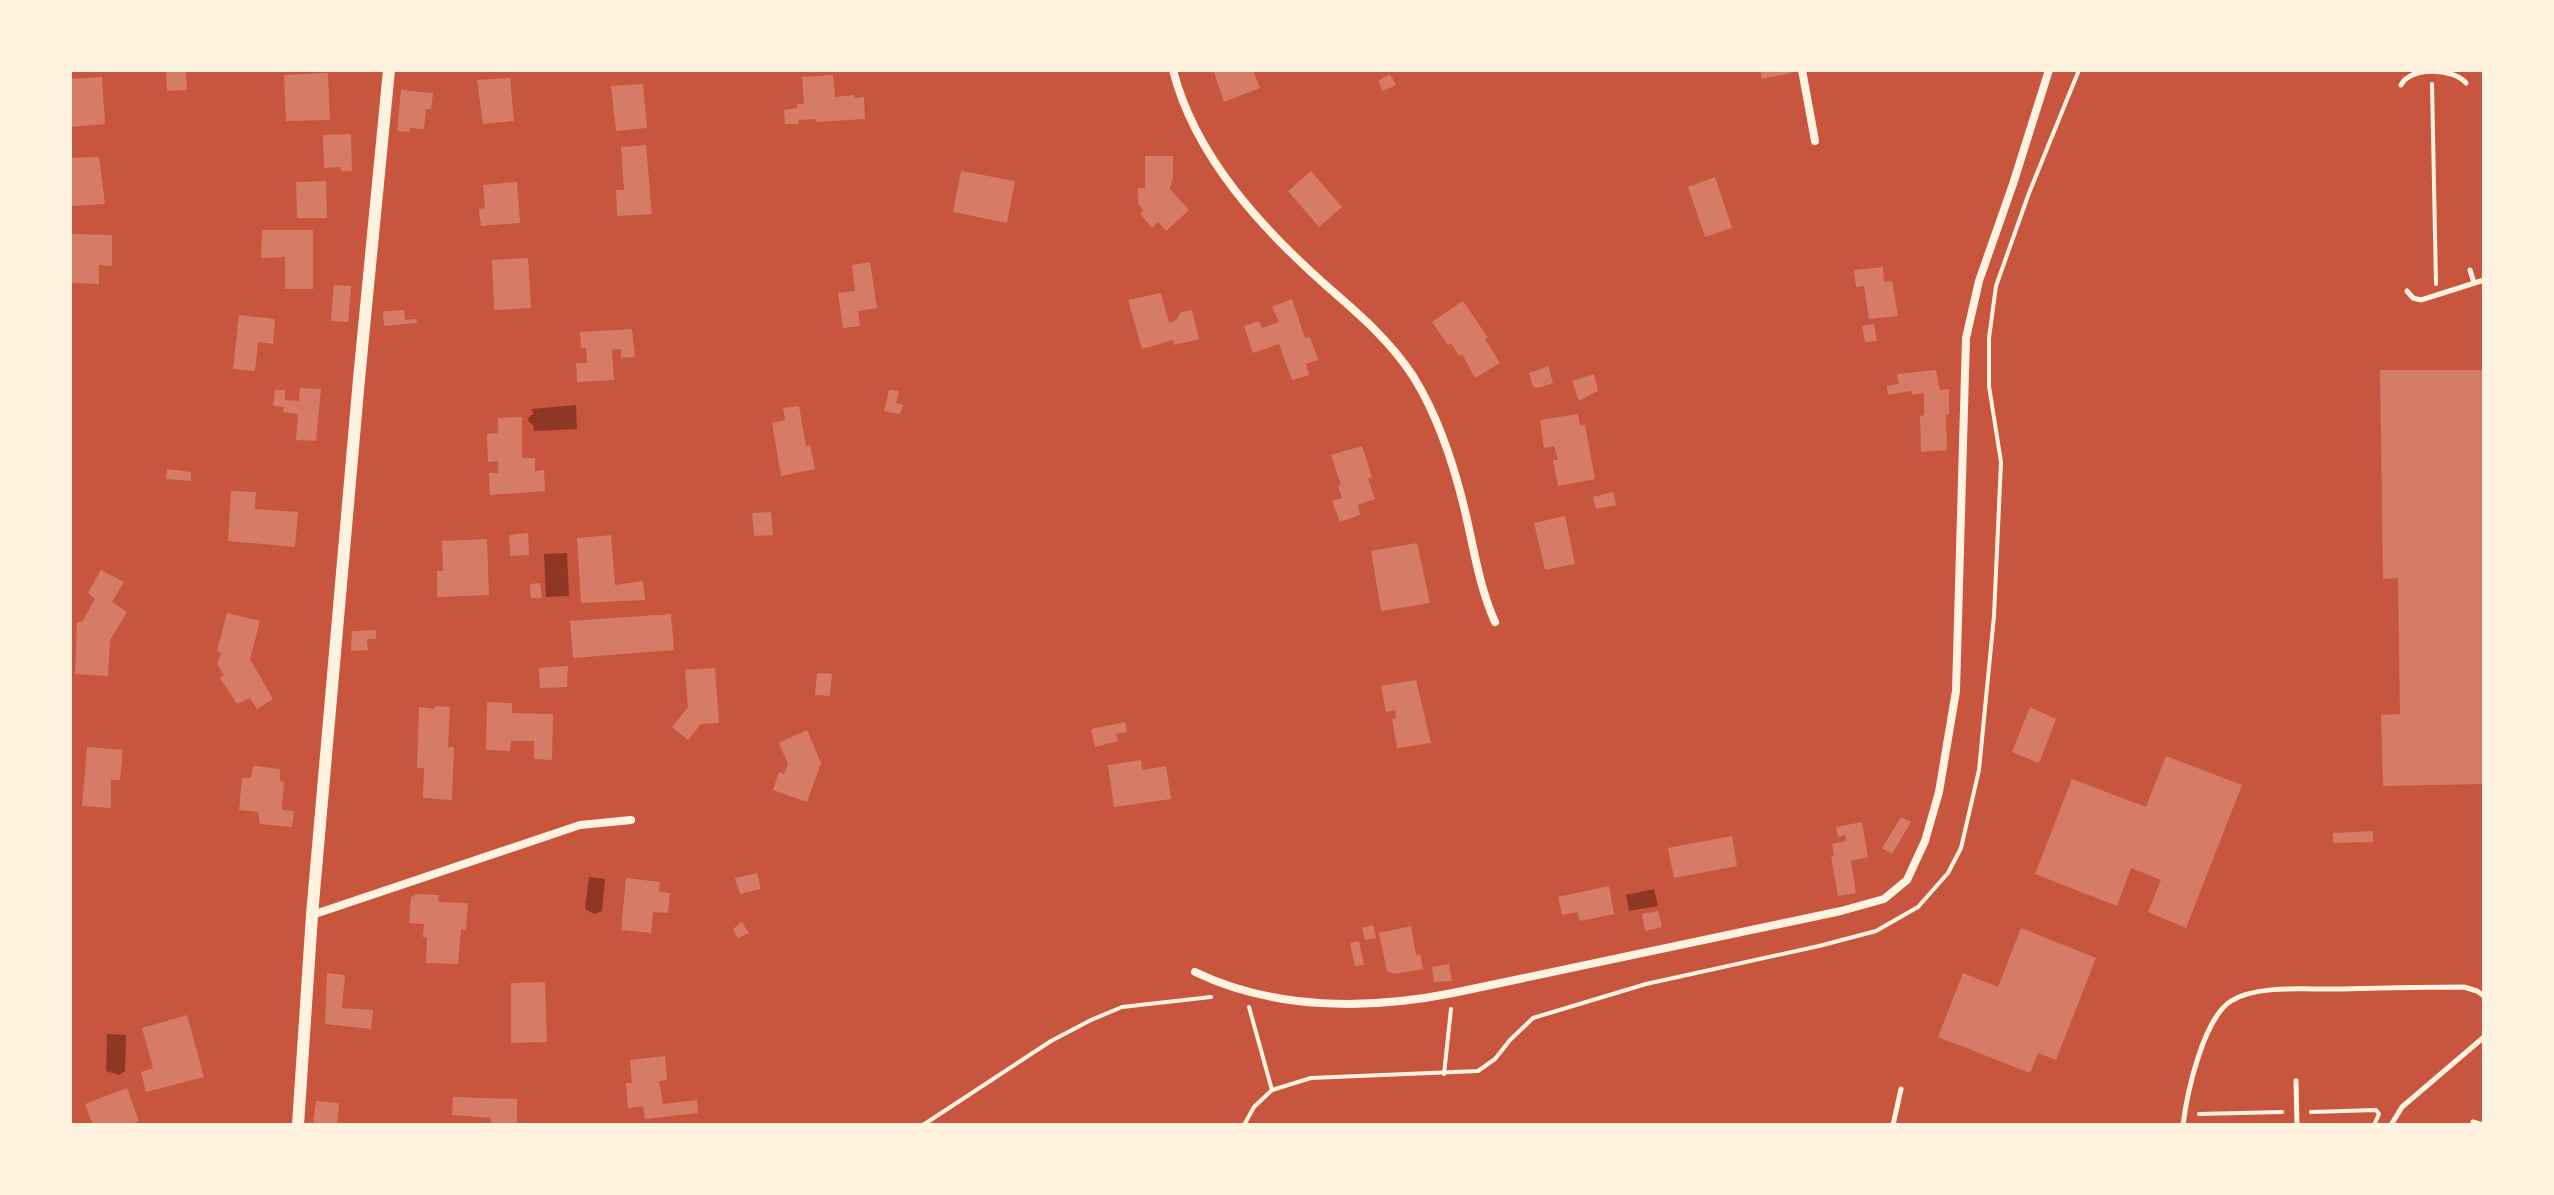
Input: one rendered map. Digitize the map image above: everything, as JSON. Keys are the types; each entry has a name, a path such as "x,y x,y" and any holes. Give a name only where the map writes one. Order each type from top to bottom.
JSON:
{"street":[{"path":"298,1125 312,915 389,70"},
{"path":"1173,70 1193,128 1232,185 1285,247 1373,326 1421,389 1454,471 1484,597 1495,622"},
{"path":"1802,70 1815,141"},
{"path":"1195,972 1245,993 1340,1004 1391,1003 1453,993 1841,911 1884,899 1907,880 1925,841 1939,792 1956,691 1961,458 1969,319 2049,70"},
{"path":"312,915 580,825 631,820"}],"lane":[{"path":"2401,85 2411,73 2460,75 2466,83"},
{"path":"2470,270 2474,283"},
{"path":"2407,291 2413,298 2421,300 2484,280"},
{"path":"2183,1125 2203,1045 2217,1017 2231,1001 2251,993 2268,991 2464,987 2470,987 2484,996"},
{"path":"2391,1125 2402,1107 2484,1037"},
{"path":"2296,1081 2297,1125"},
{"path":"1893,1125 1901,1089"},
{"path":"2473,1122 2483,1125"}],"path":[{"path":"1244,1125 1254,1107 1272,1090 1311,1078 1478,1071 1495,1059 1533,1018 1646,984 1876,931 1918,907 1948,873 1961,848 1979,770 1994,616 2001,462 1989,386 1989,338 1996,286 2029,193 2079,70"},
{"path":"2431,73 2436,295"},
{"path":"923,1125 1051,1041 1122,1007 1245,993 1272,1090"},
{"path":"1444,1074 1453,993"},
{"path":"2374,1125 2379,1114 2376,1110"}],"shaded area":[{"path":"576,405 577,429 534,431 529,422 532,409"},
{"path":"567,553 569,596 546,597 544,554"},
{"path":"589,877 605,879 602,911 594,914 585,909"},
{"path":"1654,889 1658,906 1629,911 1626,895"},
{"path":"107,1034 126,1035 125,1071 119,1075 106,1071"}],"building":[{"path":"186,70 187,90 167,91 166,71"},
{"path":"1210,70 1253,70 1260,88 1224,102 1214,72"},
{"path":"1760,70 1790,70 1791,73 1762,79"},
{"path":"328,73 330,120 286,121 284,75"},
{"path":"1390,74 1396,85 1383,91 1378,81"},
{"path":"833,75 835,97 864,97 865,119 799,120 798,124 785,124 784,110 804,104 802,77"},
{"path":"102,77 105,124 70,127 70,79"},
{"path":"510,78 514,121 483,124 477,80"},
{"path":"643,84 647,128 616,131 611,86"},
{"path":"401,90 433,93 431,109 426,109 424,129 397,131"},
{"path":"351,134 352,171 341,171 340,167 324,168 323,135"},
{"path":"646,145 652,214 617,216 616,190 624,190 621,147"},
{"path":"1145,156 1173,156 1170,189 1189,210 1166,231 1158,222 1152,228 1140,214 1143,211 1138,203 1138,188 1145,188"},
{"path":"99,157 105,204 70,206 70,158"},
{"path":"961,171 1015,181 1007,223 953,212"},
{"path":"1311,171 1342,207 1319,227 1288,191"},
{"path":"1715,177 1732,228 1705,237 1688,187"},
{"path":"326,181 327,218 297,218 296,182"},
{"path":"517,182 520,223 481,226 479,209 485,208 483,185"},
{"path":"262,230 313,230 313,289 285,289 285,257 261,258"},
{"path":"72,234 112,235 112,266 99,265 99,284 71,283"},
{"path":"528,258 531,308 494,310 492,260"},
{"path":"870,262 877,308 858,311 860,326 843,328 838,293 855,291 852,265"},
{"path":"1883,267 1884,282 1892,281 1898,316 1869,319 1864,286 1856,287 1854,270"},
{"path":"334,285 351,286 348,322 331,321"},
{"path":"1161,293 1169,323 1176,320 1181,312 1192,310 1199,339 1174,345 1173,340 1142,349 1128,300"},
{"path":"1292,299 1305,338 1310,337 1318,360 1306,364 1309,375 1292,380 1279,344 1253,353 1244,326 1259,321 1262,328 1279,322 1272,307"},
{"path":"1463,301 1488,338 1485,339 1500,363 1475,378 1462,354 1459,356 1451,343 1448,345 1432,322"},
{"path":"404,310 405,320 416,319 417,323 384,326 383,311"},
{"path":"239,315 275,319 273,344 258,342 255,371 233,369"},
{"path":"1874,324 1877,341 1865,342 1862,326"},
{"path":"632,329 635,357 621,358 621,349 612,350 614,380 577,382 576,363 587,363 586,348 581,348 580,332"},
{"path":"1548,366 1553,383 1533,387 1529,373"},
{"path":"1936,370 1940,390 1949,389 1947,450 1921,452 1920,416 1924,415 1924,393 1912,395 1911,391 1888,395 1887,386 1899,384 1897,374"},
{"path":"2380,370 2484,370 2484,784 2383,786 2381,715 2400,714 2398,578 2383,579"},
{"path":"1594,374 1598,391 1579,401 1572,381"},
{"path":"300,388 321,389 316,441 296,440 298,414 283,412 284,407 273,406 275,390 285,390 285,400 299,401"},
{"path":"889,390 899,391 896,403 903,405 900,414 884,411"},
{"path":"799,406 806,446 810,445 815,469 781,476 772,423 785,420 783,408"},
{"path":"1578,414 1580,426 1585,425 1595,479 1558,486 1553,460 1558,460 1554,446 1544,448 1540,420"},
{"path":"522,417 522,458 535,458 535,471 544,470 545,491 490,495 489,473 498,473 498,461 488,462 487,434 498,433 498,418"},
{"path":"1362,446 1375,499 1358,505 1360,515 1340,522 1332,501 1342,498 1338,486 1341,485 1331,455"},
{"path":"167,469 191,472 191,481 166,479"},
{"path":"231,491 256,492 255,509 298,512 295,547 228,541"},
{"path":"1613,492 1616,505 1596,509 1593,497"},
{"path":"771,512 773,535 754,536 752,513"},
{"path":"1565,516 1575,564 1545,570 1534,523"},
{"path":"528,533 529,555 510,556 509,535"},
{"path":"611,535 615,585 643,581 645,600 581,603 577,538"},
{"path":"487,539 489,595 437,597 437,571 443,571 442,541"},
{"path":"1417,543 1430,603 1381,611 1371,551"},
{"path":"101,570 124,582 112,602 127,612 110,640 108,676 75,674 77,622 82,622 95,599 88,593"},
{"path":"540,583 542,598 531,598 530,584"},
{"path":"227,613 260,621 250,659 273,699 257,709 250,698 237,704 220,678 224,675 217,664 221,653 217,651"},
{"path":"671,614 674,650 573,658 570,621"},
{"path":"376,630 376,639 367,639 368,650 351,651 352,631"},
{"path":"568,666 567,687 540,688 539,668"},
{"path":"715,668 719,723 701,724 688,740 672,727 688,707 685,670"},
{"path":"817,674 832,674 830,696 815,695"},
{"path":"1416,680 1431,743 1397,748 1392,719 1396,718 1395,710 1386,712 1381,686"},
{"path":"487,702 512,703 512,713 553,714 552,760 534,759 534,741 511,741 510,751 486,750"},
{"path":"435,706 450,707 448,747 454,747 452,800 423,798 424,768 417,768 419,707 434,709"},
{"path":"2030,707 2056,719 2039,763 2012,752"},
{"path":"1125,722 1127,732 1116,734 1118,741 1095,747 1091,729"},
{"path":"807,730 821,763 807,802 773,790 779,772 784,774 788,764 779,743"},
{"path":"87,747 123,750 120,780 111,780 111,808 82,806"},
{"path":"2166,756 2242,785 2186,928 2148,912 2161,880 2131,868 2117,906 2035,874 2072,779 2146,807"},
{"path":"1141,760 1142,770 1166,766 1171,799 1114,807 1108,765"},
{"path":"253,766 280,769 280,781 284,782 282,810 294,811 292,827 260,824 258,812 239,810 242,778 251,778"},
{"path":"1901,817 1911,822 1892,854 1882,848"},
{"path":"1862,822 1868,857 1851,861 1856,893 1838,896 1831,857 1834,856 1832,844 1846,841 1845,835 1838,837 1836,827"},
{"path":"2373,831 2373,842 2333,843 2333,833"},
{"path":"1732,836 1737,866 1674,878 1668,848"},
{"path":"757,873 761,889 740,894 735,878"},
{"path":"626,878 660,882 659,892 670,893 668,913 653,912 651,933 621,930"},
{"path":"1609,886 1614,914 1580,921 1577,912 1562,915 1558,897"},
{"path":"417,894 439,895 438,902 468,903 466,930 461,929 458,964 426,963 424,924 409,923 411,897"},
{"path":"1658,911 1662,927 1645,931 1642,914"},
{"path":"742,922 749,933 738,938 733,929"},
{"path":"1373,925 1376,938 1365,940 1362,928"},
{"path":"1411,926 1416,955 1420,954 1423,969 1394,974 1387,971 1379,933"},
{"path":"2021,928 2096,958 2056,1060 2038,1053 2030,1073 1938,1037 1963,973 1998,987"},
{"path":"1359,941 1364,965 1355,966 1350,943"},
{"path":"1449,964 1452,981 1434,982 1432,967"},
{"path":"327,973 345,975 342,1008 373,1010 371,1029 325,1024"},
{"path":"545,982 547,1042 511,1043 511,983"},
{"path":"187,1015 204,1077 146,1092 141,1072 153,1068 142,1028"},
{"path":"665,1056 667,1080 659,1081 663,1104 697,1100 698,1113 645,1119 643,1106 628,1108 626,1083 632,1083 630,1060"},
{"path":"127,1088 139,1121 129,1125 93,1125 85,1104"},
{"path":"453,1097 517,1099 517,1125 491,1125 491,1118 452,1115"},
{"path":"316,1101 339,1103 337,1125 313,1125"}]}
